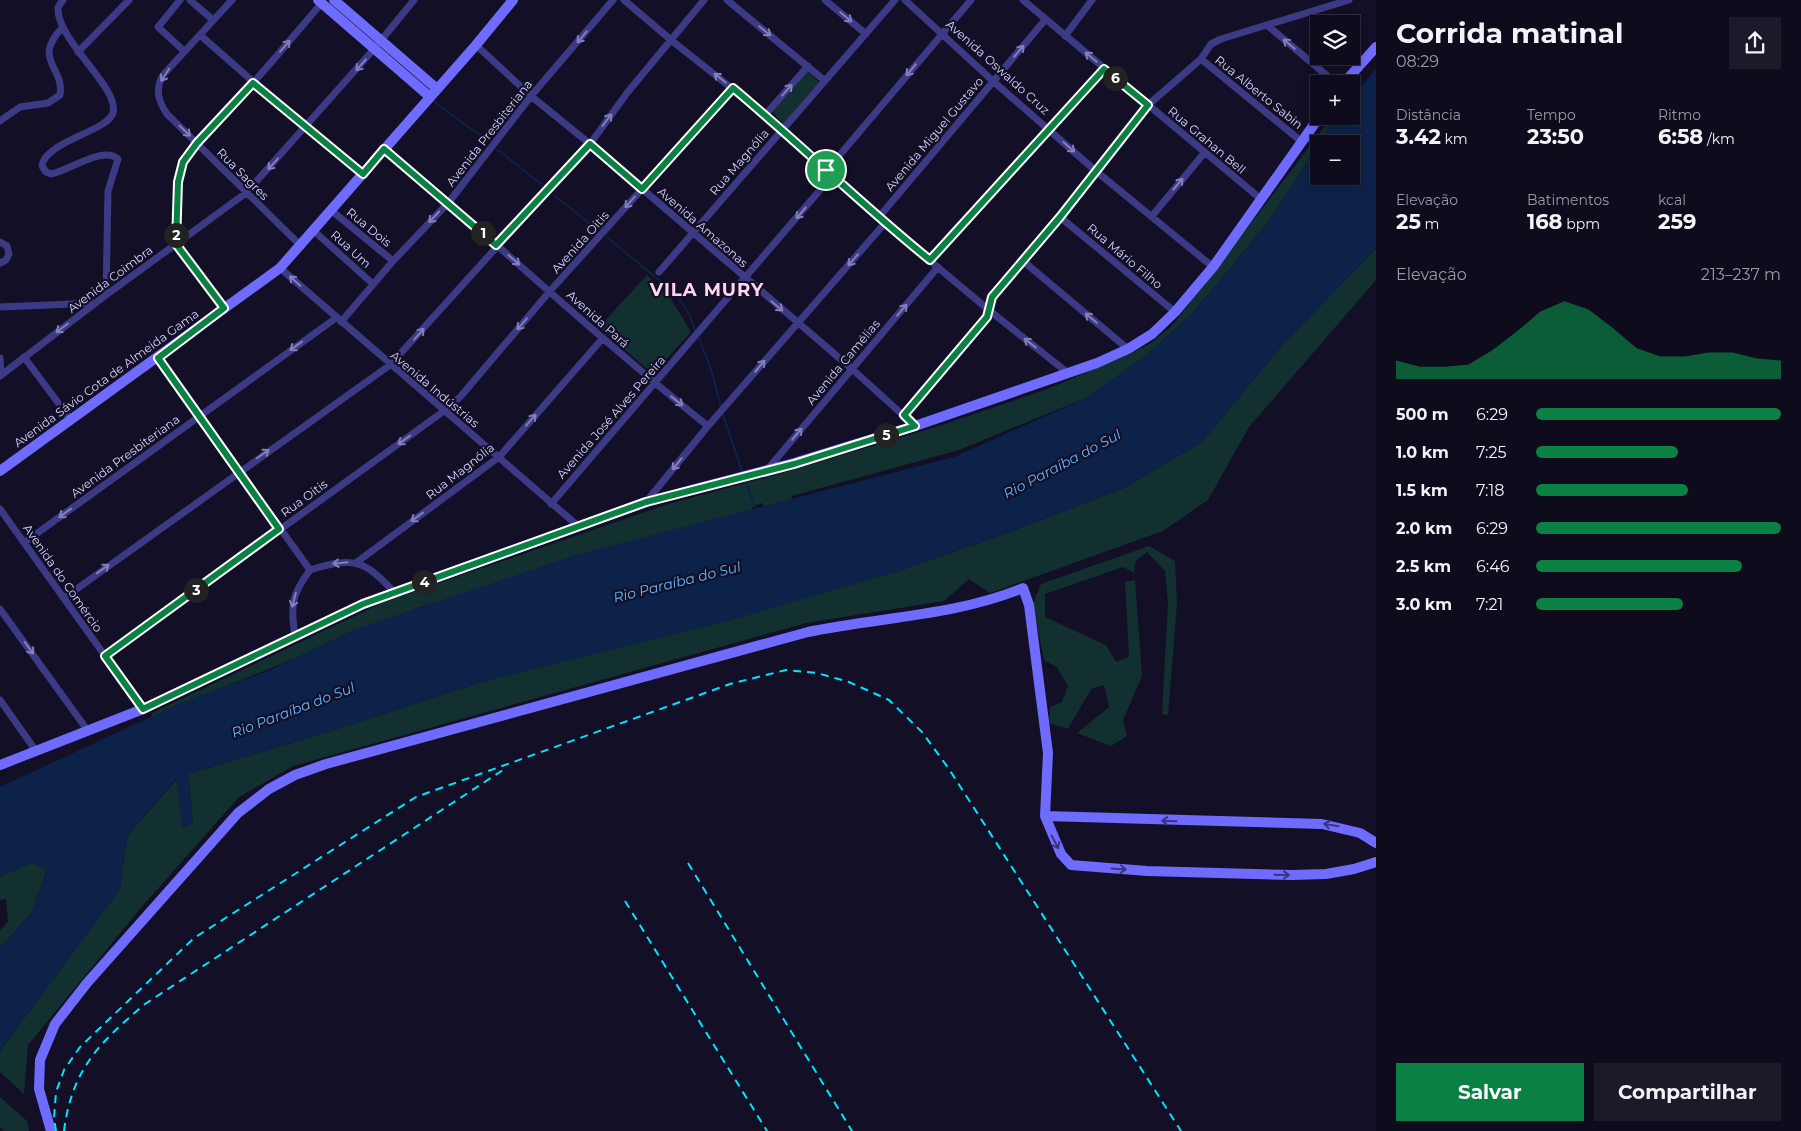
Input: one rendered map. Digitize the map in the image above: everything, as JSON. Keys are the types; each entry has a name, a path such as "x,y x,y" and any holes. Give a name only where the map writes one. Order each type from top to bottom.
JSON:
{"street":[{"path":"62,0 58,12 63,27 78,52 106,88 114,107 113,113 105,124 79,135 48,156 42,166 46,172 51,174 97,156 111,155 118,159 108,191 106,295"},
{"path":"78,52 129,0"},
{"path":"180,0 158,27 184,52 232,0"},
{"path":"190,0 213,20"},
{"path":"334,0 382,40 433,92"},
{"name":"Avenida Coimbra","path":"1,375 96,302 246,193 306,128 414,0"},
{"name":"Avenida Sávio Cota de Almeida Gama","path":"0,471 280,268 332,211 513,0"},
{"name":"Avenida Presbiteriana","path":"24,542 198,416 338,320 449,202 531,96 613,0"},
{"path":"624,0 783,129 885,223 1068,373"},
{"path":"64,598 238,471 390,365 412,343 496,245 590,144 627,93 704,0"},
{"path":"727,0 824,80"},
{"path":"825,0 866,34"},
{"name":"Rua Magnólia","path":"659,272 895,0"},
{"name":"Avenida Oswaldo Cruz","path":"905,0 942,32 994,82 1097,172 1213,267"},
{"path":"826,170 971,0"},
{"name":"Rua Grahan Bell","path":"1023,0 1262,200"},
{"path":"1065,36 1092,0"},
{"path":"904,415 987,317 990,311 991,298 1097,172 1148,105 1201,59 1211,44 1221,39 1349,0"},
{"path":"224,308 176,244 179,172 183,162 197,143 253,83 320,2 374,49 433,92"},
{"name":"Avenida Miguel Gustavo","path":"879,217 1045,20"},
{"path":"1268,26 1326,75"},
{"path":"0,122 20,107 48,103 60,95 60,86 49,53 51,42 63,27"},
{"path":"200,35 253,83 363,174"},
{"name":"Avenida Amazonas","path":"476,45 531,96 590,144 745,280 852,369 915,426"},
{"path":"1351,75 1376,47"},
{"name":"Rua Sagres","path":"184,52 163,74 158,90 160,102 168,114 301,246"},
{"name":"Rua Alberto Sabin","path":"1201,59 1302,142"},
{"path":"765,114 808,66"},
{"path":"930,260 1048,128 1104,69"},
{"name":"Avenida Oitis","path":"444,412 461,396 550,291 733,88"},
{"path":"0,765 143,709 295,635 363,604 395,592 646,502 750,476 915,426 1068,373 1128,349 1152,334 1175,312 1213,267 1314,125"},
{"name":"Avenida Pará","path":"384,149 449,202 655,384 708,426"},
{"path":"1152,216 1205,152"},
{"path":"745,280 832,176"},
{"name":"Rua Dois","path":"332,211 393,261"},
{"name":"Rua Mário Filho","path":"1060,217 1175,312"},
{"path":"646,502 708,426 885,223"},
{"name":"Rua Um","path":"314,231 372,284"},
{"path":"0,242 7,246 9,254 6,260 0,264"},
{"path":"1023,261 1128,349"},
{"name":"Avenida Camélias","path":"766,471 938,267"},
{"name":"Avenida Indústrias","path":"280,268 444,412 578,526"},
{"name":"Avenida José Alves Pereira","path":"551,504 745,280"},
{"path":"0,307 96,302"},
{"name":"Rua Magnólia","path":"357,562 499,457 603,338"},
{"path":"24,357 71,420"},
{"path":"0,358 1,375"},
{"path":"158,358 310,570"},
{"name":"Rua Oitis","path":"105,656 444,412"},
{"name":"Avenida do Comércio","path":"0,508 143,709"},
{"path":"295,635 292,613 293,598 299,585 310,570 336,564 357,562 377,574 395,592"},
{"path":"51,1131 39,1089 40,1060 55,1024 87,983 238,813 269,789 295,775 326,764 808,632 854,623 955,610 991,601 1023,588 1029,605 1048,753 1045,816 1058,848 1071,865 1147,871 1292,875 1326,874 1354,870 1375,862 1376,844 1360,833 1322,824 1045,816"},
{"path":"0,609 88,731"},
{"path":"0,624 7,619"},
{"path":"0,700 36,751"}],"green space":[{"path":"807,71 819,82 783,124 771,110"},
{"path":"1326,125 1330,125 1324,135 1318,135"},
{"path":"1310,146 1310,157 1270,220 1191,315 1143,358 1086,398 959,450 792,496 788,514 772,520 762,503 752,507 753,521 420,607 151,717 152,713 384,602 668,504 783,473 942,425 1045,390 1130,354 1151,343 1173,325"},
{"path":"1376,248 1376,280 1249,427 1208,500 1163,531 990,593 969,579 944,601 806,623 293,766 239,797 140,909 28,1045 24,1094 0,1072 0,1051 120,889 127,836 177,779 183,828 193,823 188,774 331,731 482,682 896,572 1013,531 1124,488 1202,442 1278,350"},
{"path":"647,275 671,299 691,332 656,371 647,369 599,327"},
{"path":"1149,546 1175,561 1177,604 1168,715 1162,714 1168,603 1165,571 1147,552 1136,561 1134,573 1123,567 1045,594 1045,617 1106,645 1116,662 1129,657 1125,582 1135,580 1142,676 1123,720 1127,736 1111,746 1077,733 1109,707 1104,685 1091,689 1068,729 1049,723 1050,707 1062,702 1068,686 1057,667 1044,660 1033,604 1041,584"},
{"path":"32,863 47,869 32,912 0,948 0,930 8,922 6,899 0,900 0,876"},
{"path":"0,1097 27,1121 29,1131 4,1131 0,1127"}],"water":[{"name":"Rio Paraíba do Sul","path":"1376,69 1376,248 1278,350 1202,442 1124,488 1013,531 896,572 728,621 482,682 331,731 188,774 193,823 183,828 176,779 127,836 120,889 0,1051 0,948 32,912 47,870 32,863 0,876 0,787 185,701 266,672 353,630 579,554 954,457 1086,398 1143,358 1191,315 1270,220 1310,157 1310,185 1360,185 1360,135 1324,135 1330,125 1360,125 1360,88"}],"waterway":[{"path":"433,101 481,136"},
{"path":"498,150 541,184"},
{"path":"555,196 589,223"},
{"path":"607,237 677,295 689,314 696,332"},
{"path":"698,336 711,369 721,407"},
{"path":"722,412 743,474"},
{"path":"746,481 755,509"}],"railway":[{"path":"56,1131 54,1118 56,1092 64,1070 80,1047 194,938 416,797 730,684 786,670 817,673 849,682 889,700 922,732 949,769 1181,1131"},
{"path":"64,1131 74,1090 90,1059 101,1045 145,1004 506,768"},
{"path":"688,863 852,1131"},
{"path":"625,901 767,1131"}],"district":[{"name":"VILA MURY","path":"707,290"}],"route":[{"path":"1104,69 1148,105 1097,172 992,297 987,317 904,415 915,426 794,464 646,502 363,604 218,671 143,709 105,656 279,529 158,358 224,308 176,244 179,172 183,162 197,143 253,83 363,174 384,149 449,202 496,245 590,144 642,189 733,88 783,129 826,170 930,260 1048,128 1104,69"}]}
